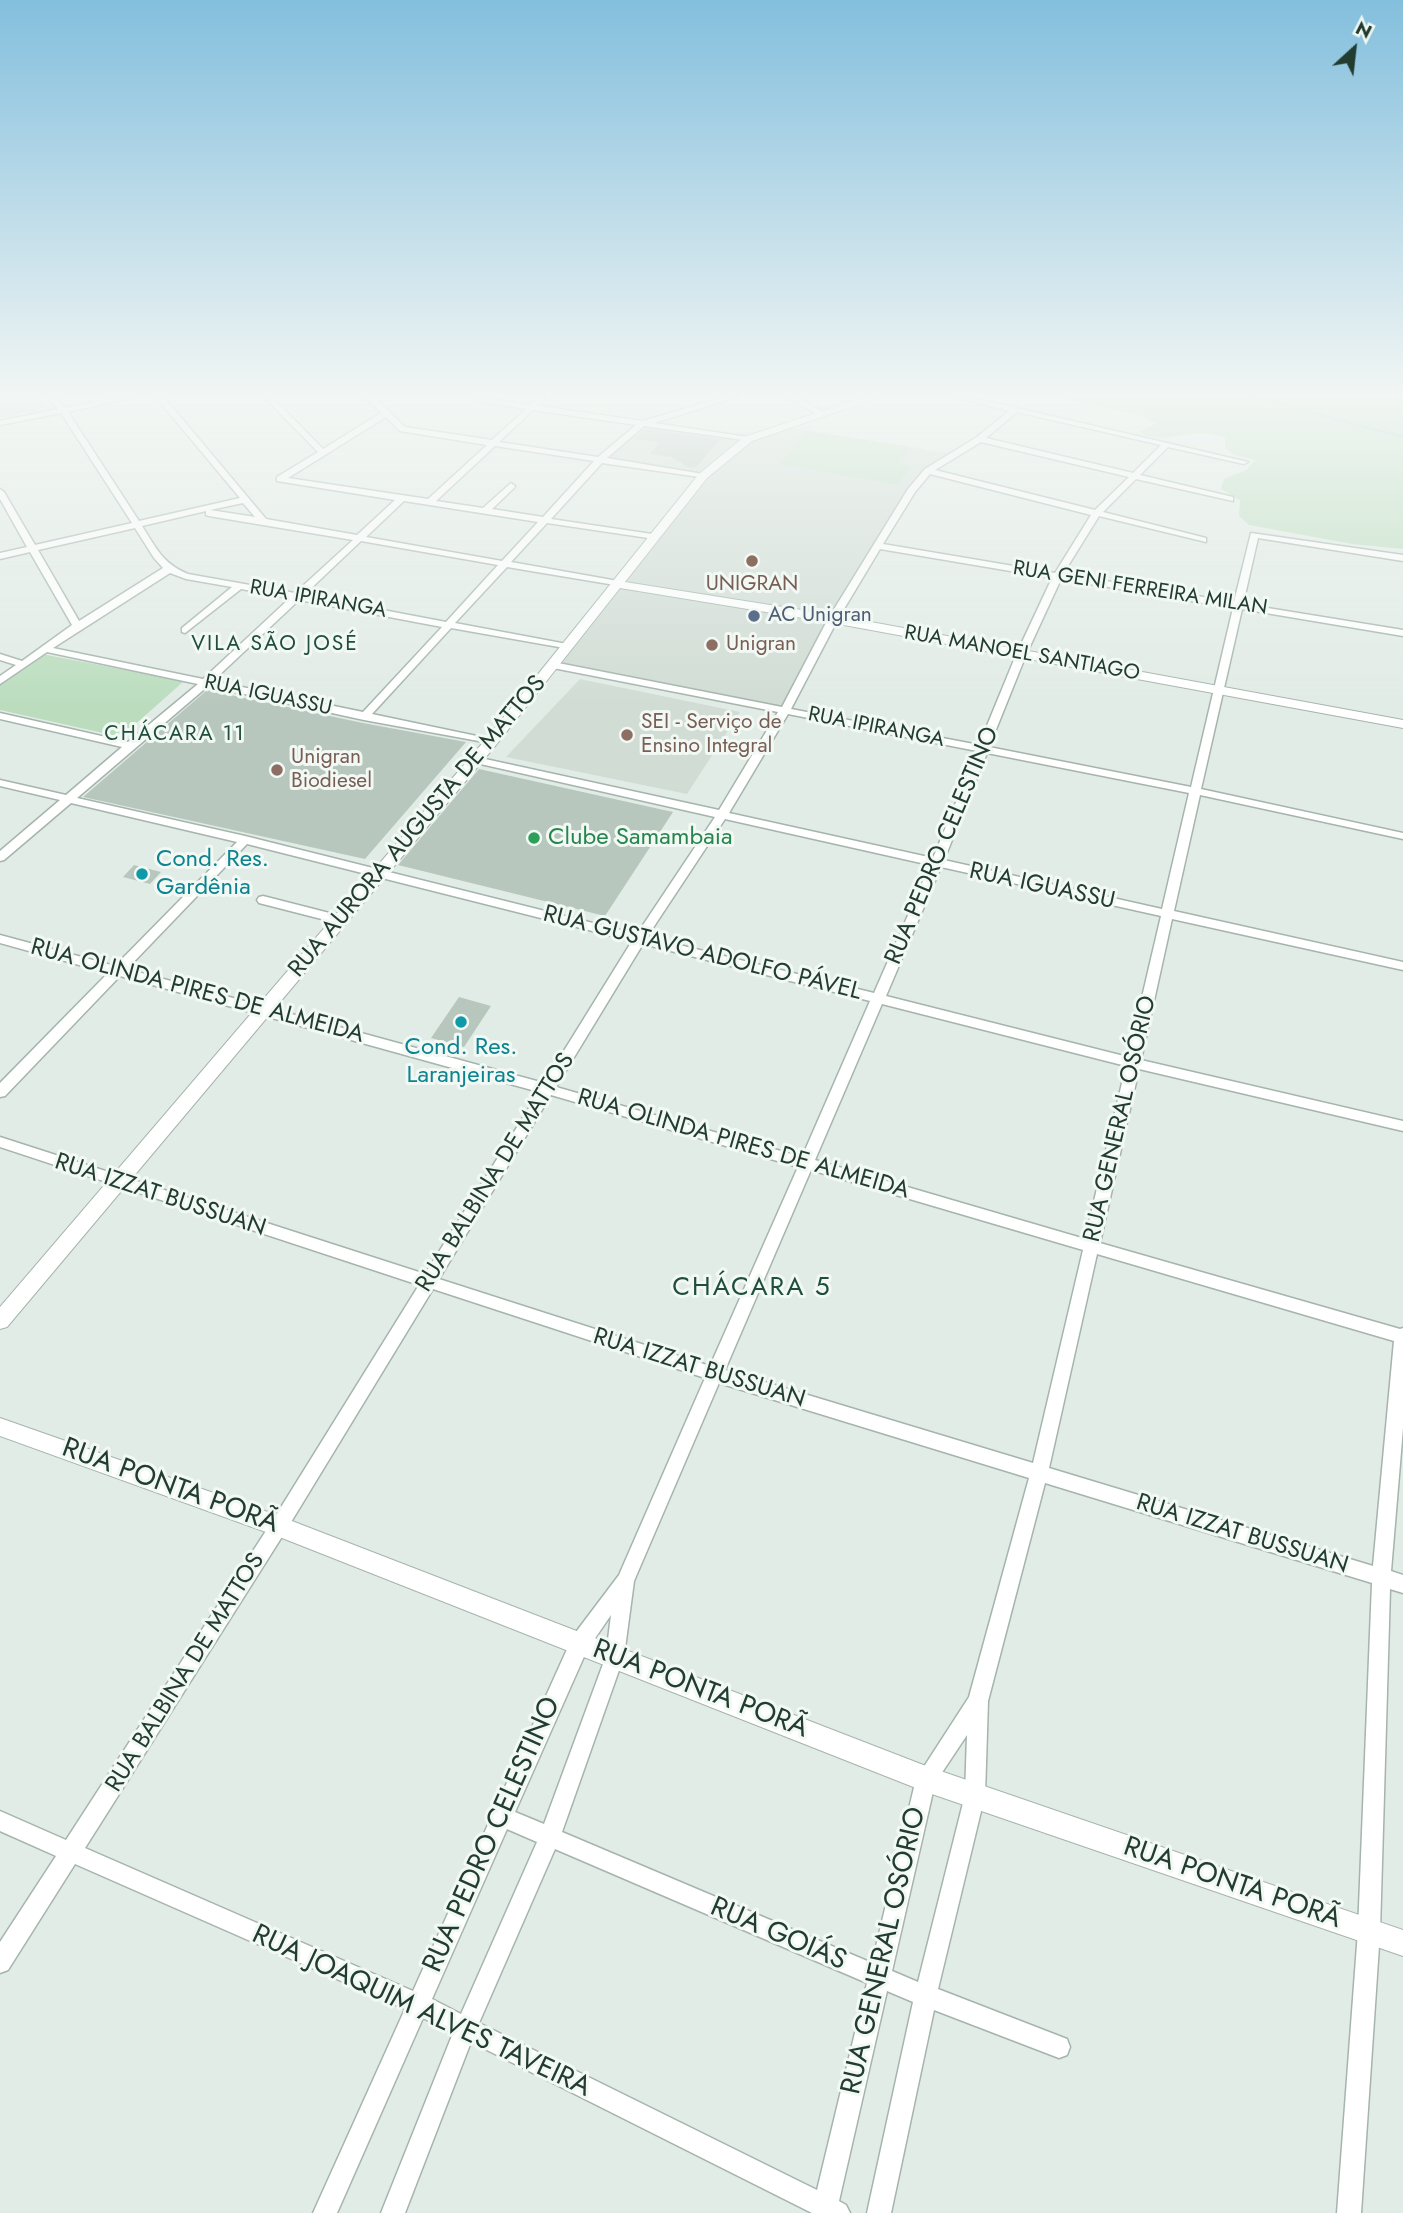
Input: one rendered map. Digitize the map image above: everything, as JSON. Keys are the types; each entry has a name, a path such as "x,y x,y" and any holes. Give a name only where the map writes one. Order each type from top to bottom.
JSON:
{"street":[{"path":"4,499 77,626"},
{"path":"0,681 77,626 169,569 157,556 121,499"},
{"path":"0,857 205,683 401,499"},
{"path":"411,499 652,537"},
{"path":"486,510 497,499"},
{"path":"364,717 564,499"},
{"name":"RUA AURORA AUGUSTA DE MATTOS","path":"0,1321 341,920 377,873 491,742 684,499"},
{"name":"RUA BALBINA DE MATTOS","path":"0,1962 279,1526 641,937 721,816 785,710 833,619 906,499"},
{"path":"1038,499 1203,540"},
{"name":"RUA PEDRO CELESTINO","path":"325,2213 580,1643 625,1581 937,863 1021,655 1058,575 1096,514 1112,499"},
{"path":"0,556 244,500 263,521"},
{"name":"RUA MANOEL SANTIAGO","path":"201,512 833,619 1403,724"},
{"name":"RUA GENERAL OSÓRIO","path":"879,2213 926,1994 975,1795 978,1702 1039,1474 1254,535 1403,558"},
{"name":"RUA GENI FERREIRA MILAN","path":"877,546 1403,633"},
{"name":"RUA IPIRANGA","path":"169,569 186,576 567,647"},
{"path":"185,630 239,586"},
{"name":"RUA IGUASSU","path":"45,649 491,742"},
{"path":"0,657 23,664"},
{"name":"RUA IPIRANGA","path":"554,665 1196,791 1403,836"},
{"path":"0,716 130,746"},
{"name":"RUA IGUASSU","path":"476,760 1403,966"},
{"name":"RUA GUSTAVO ADOLFO PÁVEL","path":"0,783 246,840 641,937 1134,1063 1403,1126"},
{"path":"0,1092 246,840"},
{"path":"263,900 341,920"},
{"name":"RUA OLINDA PIRES DE ALMEIDA","path":"0,939 547,1089 1092,1244 1403,1336"},
{"name":"RUA IZZAT BUSSUAN","path":"0,1142 427,1284 1403,1584"},
{"path":"1353,2205 1369,1931 1381,1577 1403,1336"},
{"name":"RUA PONTA PORÃ","path":"0,1427 279,1526 926,1779 1403,1943"},
{"name":"RUA PEDRO CELESTINO","path":"393,2213 466,2031 549,1839 615,1656 625,1581"},
{"name":"RUA GENERAL OSÓRIO","path":"829,2211 878,1977 926,1779 978,1702"},
{"name":"RUA GOIÁS","path":"501,1816 549,1839 878,1977 1059,2047"},
{"name":"RUA JOAQUIM ALVES TAVEIRA","path":"0,1821 418,2004 466,2031 829,2211"}],"shaded area":[{"name":"UNIGRAN","path":"685,499 906,499 785,710 553,665"},
{"name":"SEI - Serviço de Ensino Integral","path":"580,679 740,712 687,794 506,757"}],"green space":[{"path":"1403,499 1403,549 1352,544 1249,525 1239,516 1240,500"},
{"path":"36,653 184,681 121,737 0,710 0,681"}],"building":[{"name":"Unigran Biodiesel","path":"207,690 466,742 365,859 83,797"},
{"name":"Clube Samambaia","path":"479,769 673,812 605,916 398,865"},
{"name":"Cond. Res. Gardênia","path":"134,865 161,872 150,884 123,877"},
{"name":"Cond. Res. Laranjeiras","path":"459,997 491,1006 464,1047 431,1038"}],"place":[{"name":"UNIGRAN","path":"752,561"},
{"name":"AC Unigran","path":"754,616"},
{"name":"Unigran","path":"712,645"},
{"name":"SEI - Serviço de Ensino Integral","path":"627,735"},
{"name":"Unigran Biodiesel","path":"277,770"},
{"name":"Clube Samambaia","path":"534,838"},
{"name":"Cond. Res. Gardênia","path":"142,874"},
{"name":"Cond. Res. Laranjeiras","path":"461,1022"}],"district":[{"name":"VILA SÃO JOSÉ","path":"275,645"},
{"name":"CHÁCARA 11","path":"175,735"},
{"name":"CHÁCARA 5","path":"752,1289"}]}
